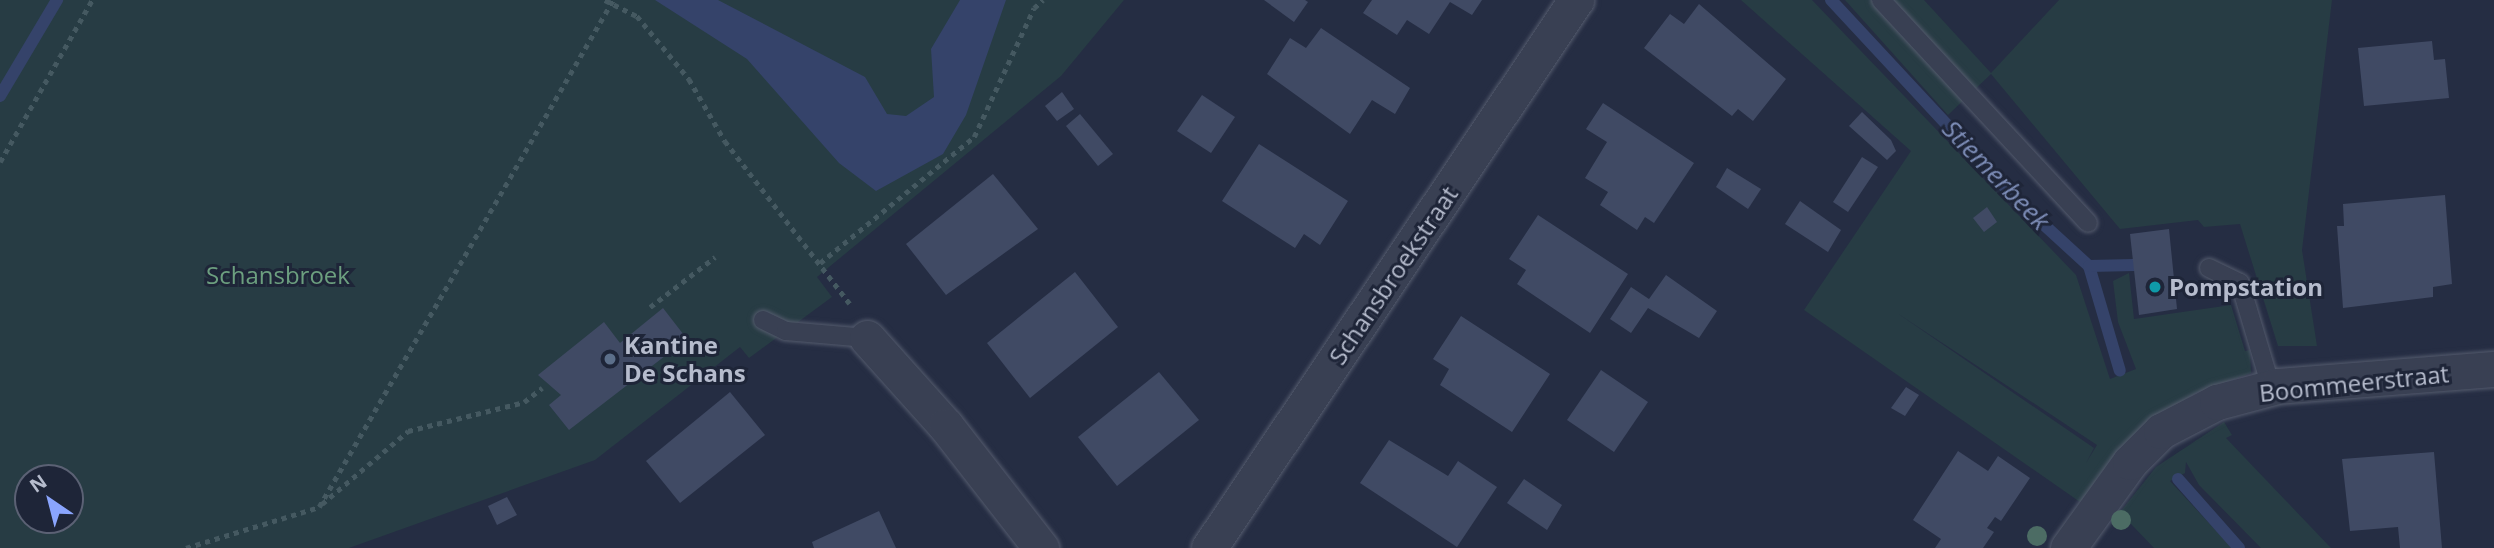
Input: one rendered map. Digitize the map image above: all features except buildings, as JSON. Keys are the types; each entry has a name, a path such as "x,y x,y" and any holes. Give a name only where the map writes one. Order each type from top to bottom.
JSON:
{"street":[{"name":"Schansbroekstraat","path":"1209,548 1576,0"},
{"path":"867,338 1041,548"},
{"name":"Boommeerstraat","path":"2068,548 2130,462 2161,431 2217,402 2271,387 2494,369"}],"lane":[{"path":"1881,0 2088,222"},
{"path":"2209,268 2240,283 2271,387"},
{"path":"763,320 786,331 867,338"}],"path":[{"path":"0,162 92,0"},
{"path":"605,0 637,16 689,79 725,141 845,294"},
{"path":"820,263 974,137 1034,8 1044,0"},
{"path":"319,507 612,2"},
{"path":"650,307 715,257"},
{"path":"186,548 319,507 408,431 524,402 542,388"}],"green space":[{"name":"Schansbroek","path":"0,0 1124,0 1061,76 817,277 832,297 749,358 740,347 595,460 349,548 0,548"},
{"path":"1741,0 1812,0 2076,275 2110,379 2136,369 2118,322 2113,281 2129,273 2134,319 2231,305 2245,351 2250,350 2251,373 2196,393 2161,414 2080,502 1804,310 1911,151","holes":["1897,313 2097,445 2086,463 2094,448"]},
{"path":"1845,0 1924,0 1991,73 2059,0 2332,0 2302,250 2317,346 2278,346 2240,224 2204,227 2198,220 2120,229 1991,74 1948,115"},
{"path":"2224,422 2232,435 2226,438 2331,548 2261,548 2199,485 2186,462 2185,473 2170,481 2232,548 2154,548 2131,524 2113,521 2156,467"}],"water":[{"path":"655,0 718,0 865,77 887,114 906,116 934,97 931,49 960,0 1006,0 966,115 943,154 876,191 839,163 747,59"}],"waterway":[{"path":"0,96 57,0"},
{"name":"Stiemerbeek","path":"1831,0 2018,201 2089,266 2120,371"},
{"path":"2089,266 2134,265"},
{"name":"Stiemerbeek","path":"2178,479 2239,548"}],"place":[{"name":"Pompstation","path":"2155,287"},
{"name":"Kantine De Schans","path":"610,359"}]}
